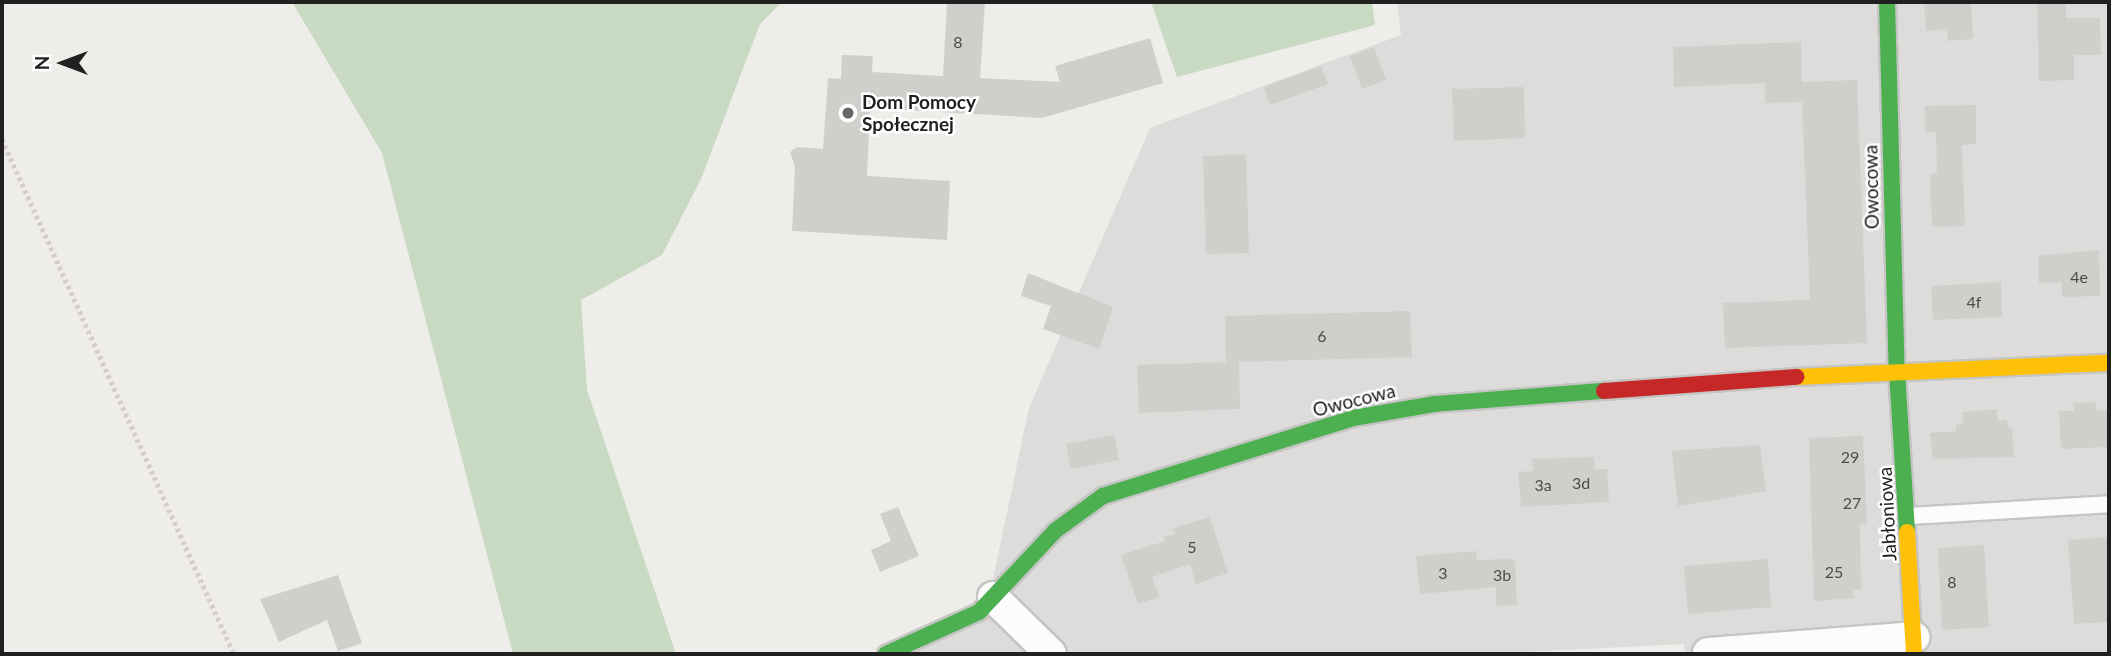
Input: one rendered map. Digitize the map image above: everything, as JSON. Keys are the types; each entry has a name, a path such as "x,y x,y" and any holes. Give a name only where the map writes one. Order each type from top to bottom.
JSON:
{"street":[{"name":"Owocowa","path":"1887,2 1896,372"},
{"name":"Owocowa","path":"886,654 979,612 1056,530 1102,496 1353,418 1434,404 1896,372 2109,363"},
{"name":"Jabłoniowa","path":"1896,372 1909,516 1914,646"},
{"path":"993,597 1051,654"},
{"path":"1708,653 1914,646"}],"lane":[{"path":"1909,516 2109,504"}],"path":[{"path":"2,139 234,654"}],"shaded area":[{"path":"1397,2 2109,2 2109,654 1685,654 1684,644 1485,654 899,654 985,617 1029,408 1150,128 1401,35"}],"green space":[{"path":"292,2 782,2 760,24 701,179 662,255 581,300 587,390 676,654 513,654 382,153"},
{"path":"1151,2 1372,2 1375,25 1177,77"}],"building":[{"path":"947,2 985,2 980,78 1060,82 1055,66 1150,38 1163,83 1042,118 870,108 867,176 950,181 947,240 792,231 795,167 790,152 797,147 823,149 828,78 841,79 842,55 873,56 872,72 943,76"},
{"path":"1924,2 1971,2 1973,39 1948,41 1947,29 1926,31"},
{"path":"2037,2 2066,2 2066,18 2100,18 2101,55 2074,55 2074,80 2039,81"},
{"path":"1801,42 1802,82 1857,80 1867,343 1725,348 1723,303 1810,300 1802,102 1765,103 1765,83 1674,87 1673,47"},
{"path":"1374,47 1386,80 1362,89 1350,56"},
{"path":"1321,66 1328,84 1270,105 1264,87"},
{"path":"1524,87 1525,138 1454,141 1452,89"},
{"path":"1976,105 1976,144 1962,145 1965,226 1932,227 1930,174 1937,173 1936,132 1925,133 1925,106"},
{"path":"1246,154 1249,253 1206,254 1203,156"},
{"path":"2099,250 2100,296 2062,297 2062,282 2039,283 2038,256"},
{"path":"1028,273 1113,307 1099,349 1043,329 1051,306 1021,296"},
{"path":"2001,282 2002,317 1933,320 1931,286"},
{"path":"1410,311 1412,357 1239,362 1240,409 1139,413 1137,365 1226,362 1225,316"},
{"path":"2096,402 2097,411 2109,410 2109,447 2061,449 2059,411 2074,411 2073,403"},
{"path":"1997,409 1998,421 2007,420 2008,428 2012,428 2014,457 1933,459 1930,433 1956,431 1956,424 1963,423 1963,412"},
{"path":"1114,435 1119,460 1071,469 1066,444"},
{"path":"1863,436 1867,524 1860,524 1861,589 1853,591 1854,598 1814,601 1809,438"},
{"path":"1760,445 1766,491 1678,506 1672,451"},
{"path":"1594,457 1595,469 1607,469 1609,502 1521,507 1518,472 1533,471 1532,459"},
{"path":"898,507 919,556 880,572 871,550 891,541 880,514"},
{"path":"1210,517 1228,573 1196,584 1190,564 1152,577 1159,597 1138,604 1121,555 1165,541 1164,537 1175,534 1173,528"},
{"path":"2109,537 2109,622 2074,624 2068,540"},
{"path":"1984,545 1989,627 1942,630 1938,548"},
{"path":"1476,551 1477,560 1515,559 1517,605 1496,606 1496,587 1420,594 1416,556"},
{"path":"1768,559 1771,607 1688,614 1684,566"},
{"path":"338,575 362,643 338,651 327,620 279,642 260,599"}],"traffic: fast":[{"path":"1887,2 1897,372 1907,532"},
{"path":"886,654 979,612 1056,530 1103,496 1353,418 1434,404 1604,391"}],"traffic: slow":[{"path":"1796,377 2109,363"},
{"path":"1907,532 1914,654"}],"traffic: jam":[{"path":"1604,391 1796,377"}],"place":[{"name":"Dom Pomocy Społecznej","path":"848,113"}]}
